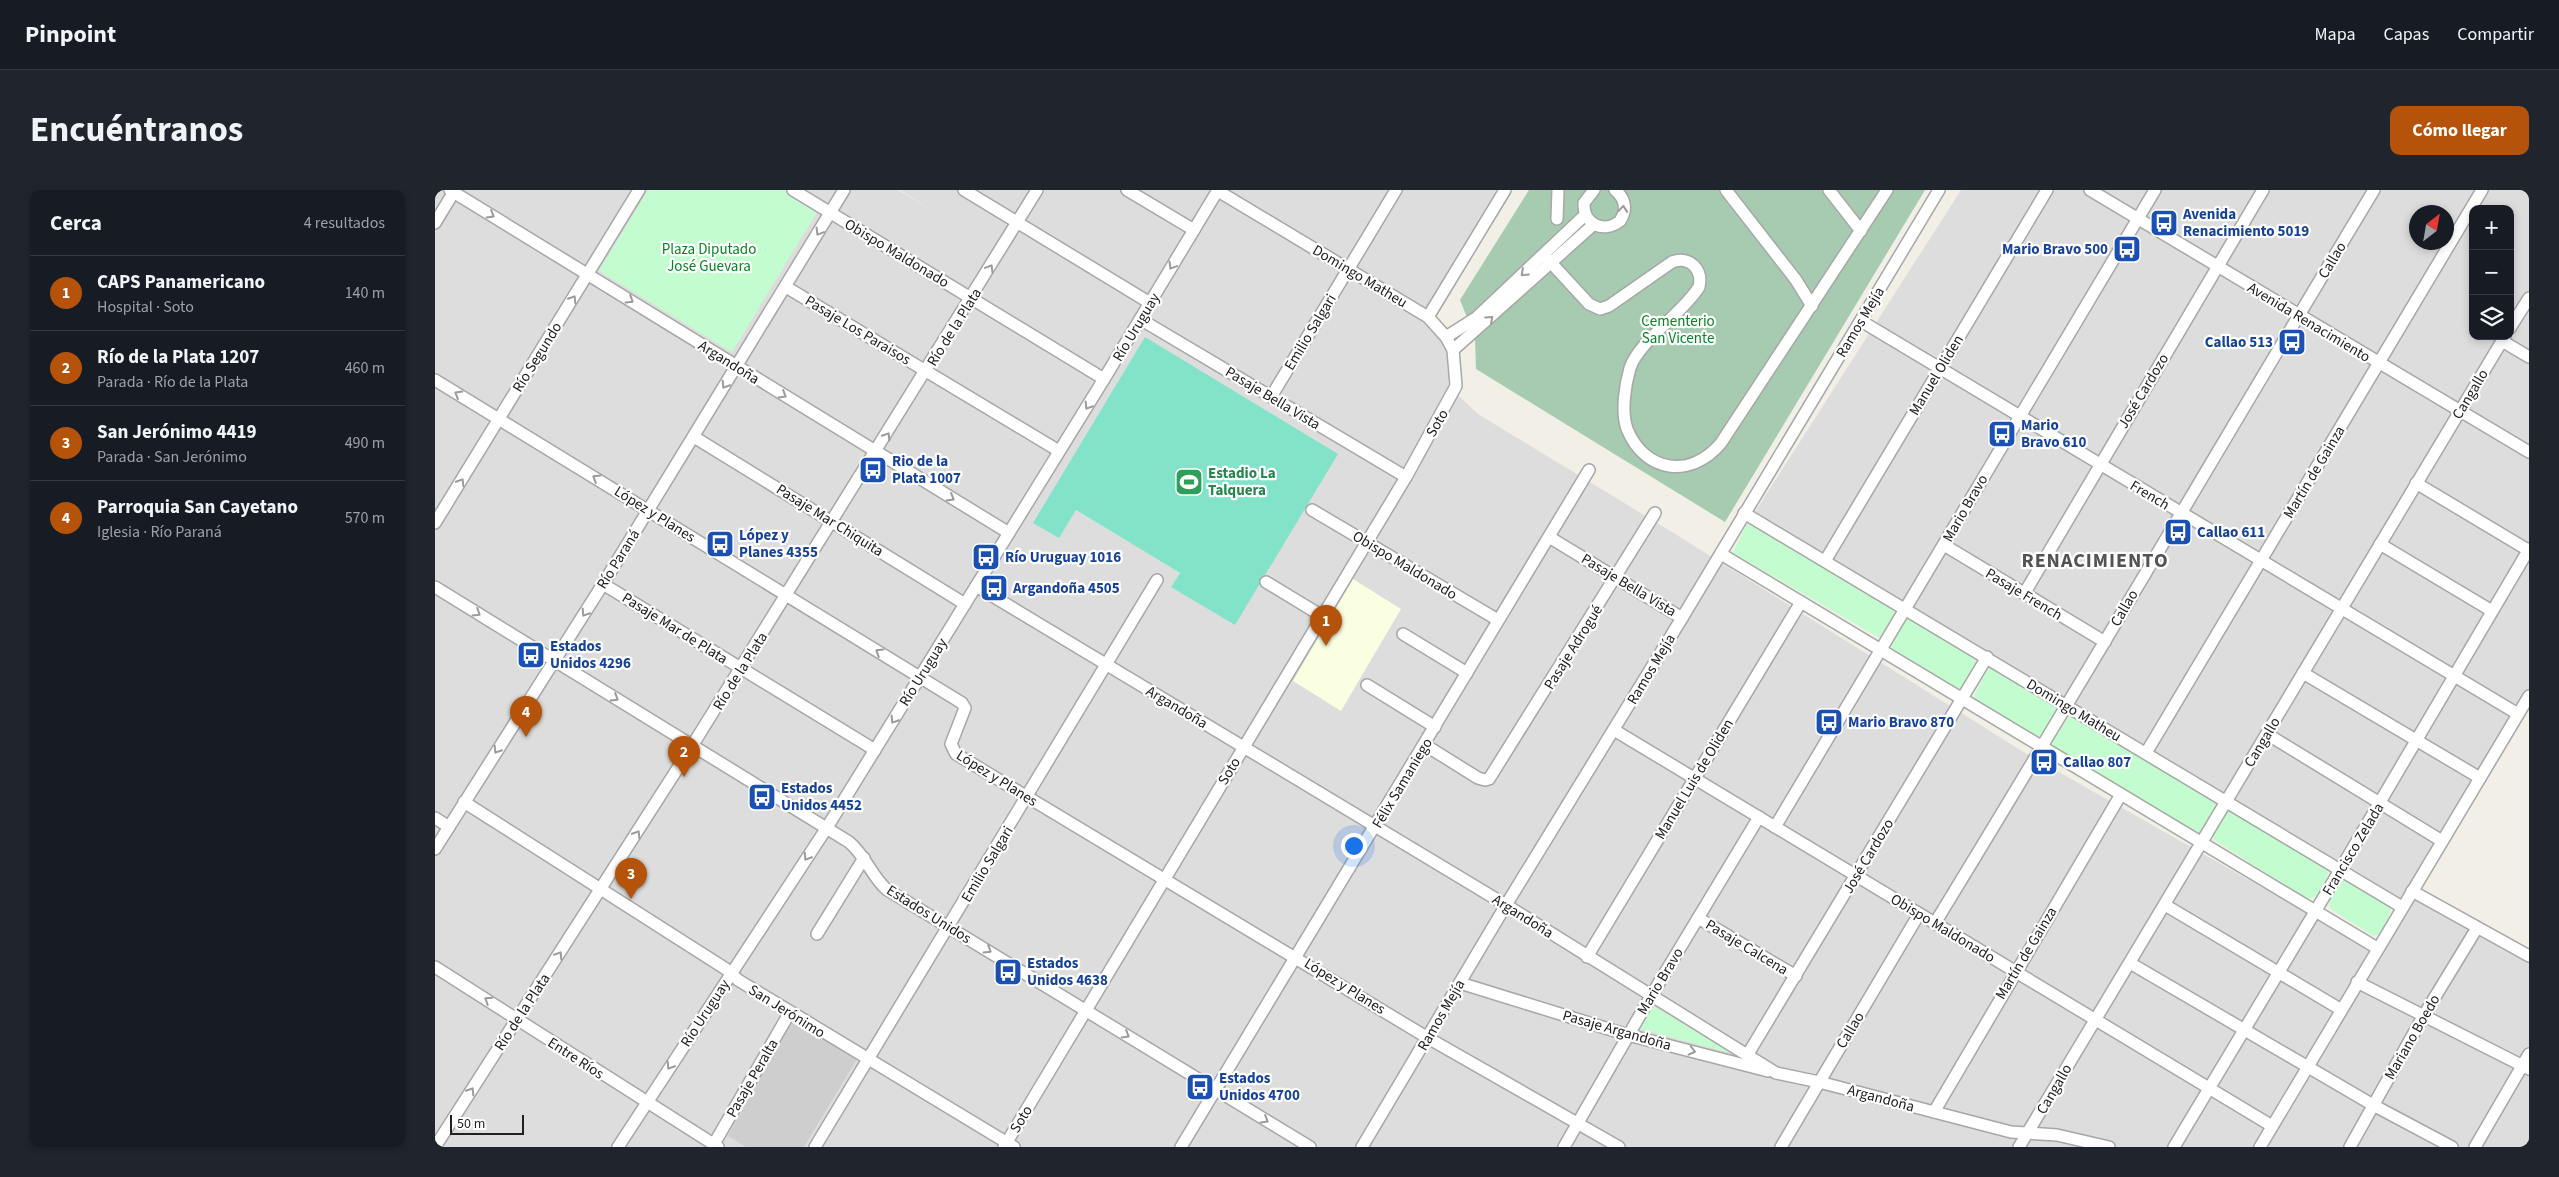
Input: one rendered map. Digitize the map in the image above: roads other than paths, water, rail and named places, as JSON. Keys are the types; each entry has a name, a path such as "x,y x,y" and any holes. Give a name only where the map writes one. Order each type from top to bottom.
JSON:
{"street":[{"name":"Río Segundo","path":"435,524 639,190"},
{"name":"Obispo Maldonado","path":"793,190 1104,379"},
{"name":"Río Paraná","path":"435,849 649,510 844,190"},
{"path":"963,190 1150,303"},
{"name":"Río de la Plata","path":"435,1147 693,746 877,452 1037,190"},
{"path":"1127,190 1194,230"},
{"name":"Río Uruguay","path":"618,1147 826,829 1104,379 1218,190"},
{"name":"Domingo Matheu","path":"1218,190 1429,317 1446,337 1453,350 1456,380 1453,395"},
{"name":"Emilio Salgari","path":"1271,397 1396,190"},
{"path":"1429,317 1505,190"},
{"path":"1557,219 1558,190"},
{"path":"1594,190 1584,203 1585,216 1593,225 1607,228 1614,226 1623,215 1624,201 1615,190"},
{"path":"1726,190 1796,280 1812,306"},
{"path":"1829,190 1861,231"},
{"path":"1548,259 1589,304 1600,308 1609,306 1672,262 1684,260 1695,266 1701,278 1699,287 1633,360 1627,377 1625,398 1626,423 1634,442 1648,456 1673,467 1696,464 1711,455 1812,306 1887,190"},
{"name":"Ramos Mejía","path":"1362,1147 1505,905 1721,554 1939,190"},
{"name":"Manuel Oliden","path":"1825,561 2047,190"},
{"name":"Avenida Renacimiento","path":"2090,190 2529,452"},
{"name":"Mario Bravo","path":"1775,827 2155,190"},
{"name":"José Cardozo","path":"2024,594 2099,463 2263,190"},
{"name":"Callao","path":"1935,923 2043,748 2180,513 2374,190"},
{"name":"Martín de Gainza","path":"2146,753 2482,190"},
{"name":"Argandoña","path":"453,191 1009,533"},
{"path":"435,222 453,191"},
{"path":"1453,350 1548,259 1585,216"},
{"path":"1446,337 1476,318 1593,225"},
{"name":"Pasaje Los Paraisos","path":"786,287 1059,451"},
{"path":"2514,322 2529,298"},
{"name":"Pasaje Bella Vista","path":"1140,319 1406,477"},
{"name":"French","path":"1861,321 2099,463 2260,562 2518,714"},
{"name":"Cangallo","path":"2019,1147 2202,844 2379,544 2503,340"},
{"path":"2505,340 2529,357"},
{"name":"López y Planes","path":"435,380 649,510 920,678 965,708 951,744 956,754 1297,957 1428,1038 1619,1147"},
{"name":"Soto","path":"1008,1146 1086,1010 1406,477 1453,395"},
{"name":"Pasaje Mar Chiquita","path":"694,437 965,604"},
{"name":"Félix Samaniego","path":"1181,1147 1589,470"},
{"path":"2416,483 2529,550"},
{"name":"Obispo Maldonado","path":"1312,510 1498,620"},
{"name":"Pasaje Adrogué","path":"1425,745 1478,778 1489,779 1655,513"},
{"name":"Domingo Matheu","path":"1745,513 2402,907"},
{"name":"Pasaje Bella Vista","path":"1549,537 1682,618"},
{"path":"2379,544 2492,612"},
{"name":"Pasaje French","path":"1943,545 2105,642"},
{"name":"Francisco Zelada","path":"2174,1147 2243,1029 2341,870 2529,550"},
{"path":"1721,554 2120,796 2377,948"},
{"name":"Emilio Salgari","path":"815,1147 950,927 1157,580"},
{"path":"1267,582 1322,616"},
{"name":"Pasaje Mar de Plata","path":"603,584 875,750"},
{"name":"Argandoña","path":"976,586 1376,826 1776,1073 1819,1082 2011,1132 2057,1135 2109,1147"},
{"name":"Estados Unidos","path":"435,587 857,849 879,883 886,889 1310,1147"},
{"name":"Manuel Luis de Oliden","path":"1587,957 1801,602"},
{"path":"1403,634 1467,673"},
{"name":"José Cardozo","path":"1748,1054 1857,876 1987,657"},
{"path":"2303,673 2480,778"},
{"path":"1367,685 1435,727"},
{"path":"2260,1147 2306,1066 2529,696"},
{"name":"Obispo Maldonado","path":"1614,730 2272,1126"},
{"path":"2267,734 2442,842"},
{"name":"Martín de Gainza","path":"1934,1112 2015,971 2120,796"},
{"name":"San Jerónimo","path":"464,802 790,1012 1008,1146"},
{"name":"Mario Bravo","path":"1564,1147 1628,1034 1759,817"},
{"path":"435,818 449,827"},
{"path":"817,934 864,858"},
{"path":"2412,891 2529,956"},
{"path":"2165,905 2340,1009"},
{"name":"Callao","path":"1781,1147 1919,914"},
{"name":"Pasaje Calcena","path":"1698,918 1795,976"},
{"name":"Mariano Boedo","path":"2350,1147 2424,1015 2477,928"},
{"path":"2130,963 2373,1105 2452,1147"},
{"name":"Entre Ríos","path":"435,967 716,1146"},
{"path":"2357,982 2526,1067"},
{"name":"Pasaje Argandoña","path":"1459,983 1628,1034 1776,1073"},
{"name":"Pasaje Peralta","path":"716,1146 790,1012"},
{"path":"2475,1147 2526,1067 2529,1054"}],"place":[{"name":"Avenida Renacimiento 5019","path":"2164,223"},
{"name":"Mario Bravo 500","path":"2127,249"},
{"name":"Callao 513","path":"2292,342"},
{"name":"Mario Bravo 610","path":"2002,434"},
{"name":"Rio de la Plata 1007","path":"873,470"},
{"name":"Estadio La Talquera","path":"1189,482"},
{"name":"Callao 611","path":"2178,532"},
{"name":"López y Planes 4355","path":"720,544"},
{"name":"Río Uruguay 1016","path":"986,557"},
{"name":"Argandoña 4505","path":"994,588"},
{"name":"CAPS Panamericano","path":"1326,646"},
{"name":"Estados Unidos 4296","path":"531,655"},
{"name":"Mario Bravo 870","path":"1829,722"},
{"name":"Parroquia San Cayetano","path":"526,737"},
{"name":"Callao 807","path":"2044,762"},
{"name":"Río de la Plata 1207","path":"684,777"},
{"name":"Estados Unidos 4452","path":"762,797"},
{"name":"San Jerónimo 4419","path":"631,899"},
{"name":"Estados Unidos 4638","path":"1008,972"},
{"name":"Estados Unidos 4700","path":"1200,1087"}],"district":[{"name":"RENACIMIENTO","path":"2095,560"}],"park label":[{"name":"Plaza Diputado José Guevara","path":"709,258"},
{"name":"Cementerio San Vicente","path":"1678,330"}]}
